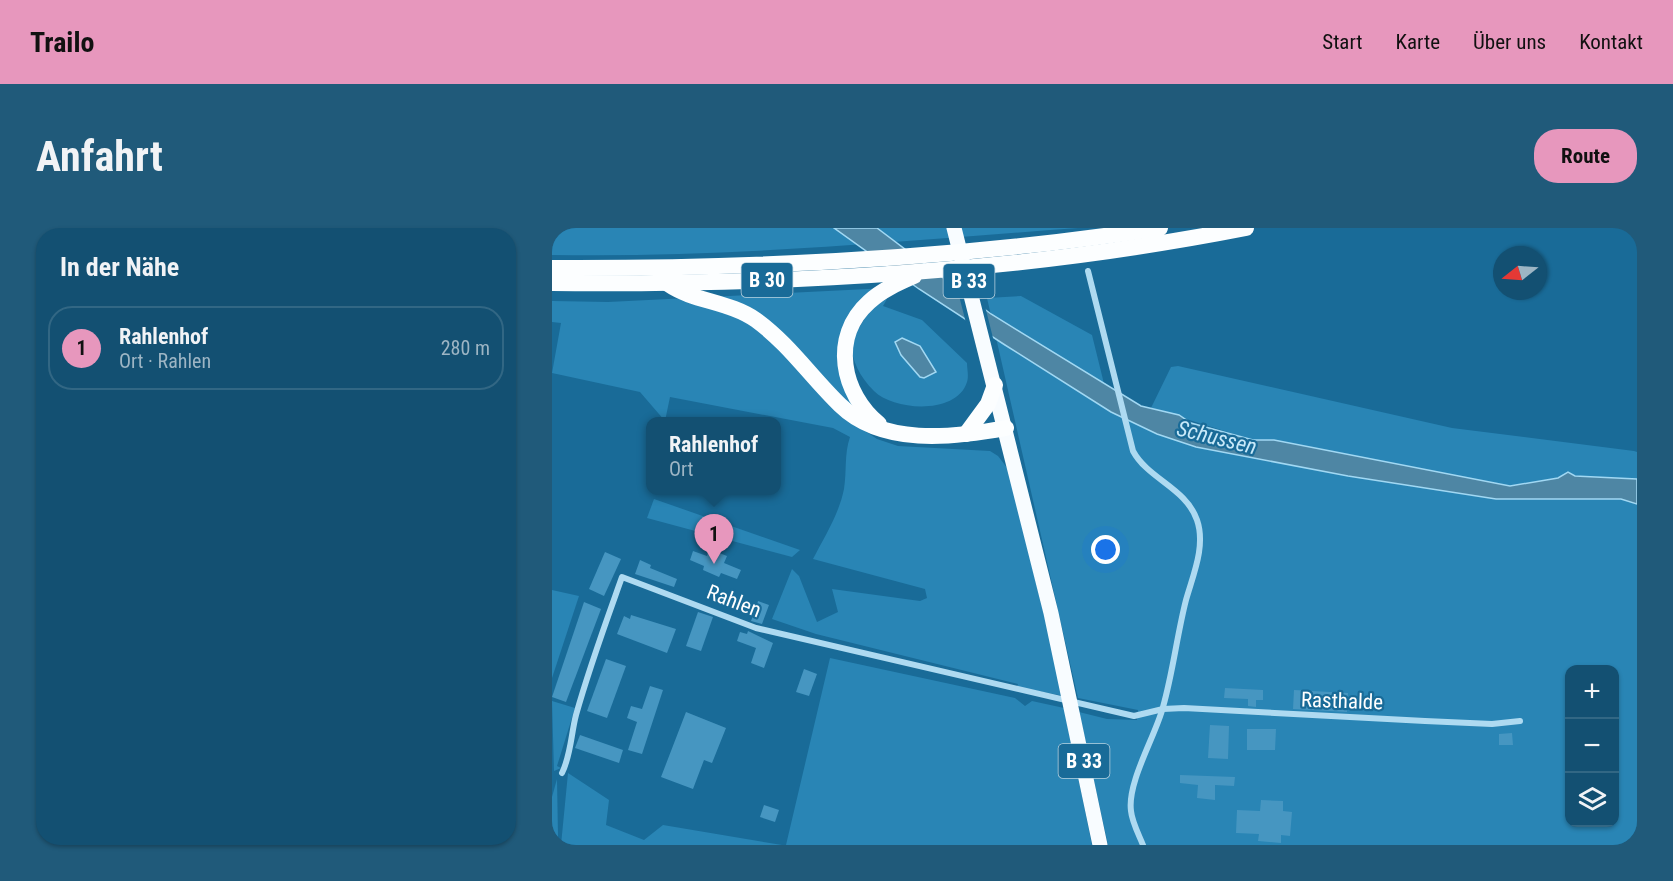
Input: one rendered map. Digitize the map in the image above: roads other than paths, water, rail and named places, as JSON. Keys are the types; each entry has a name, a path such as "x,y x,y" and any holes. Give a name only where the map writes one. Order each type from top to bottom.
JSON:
{"highway":[{"path":"1090,239 1108,228"},
{"name":"B 30","path":"552,283 668,284 957,270 1067,250 1090,239 1160,228"},
{"name":"B 30","path":"552,268 740,267 934,255 1067,250 1099,254 1246,228"},
{"path":"885,428 866,414 855,397 846,376 843,353 855,318 868,303 888,288 921,272"},
{"path":"668,284 683,294 733,308 752,318 794,352 840,405 857,419 922,436 966,434 1006,428"},
{"path":"966,434 988,404 995,385"}],"main road":[{"name":"B 33","path":"954,228 1006,428 1066,676 1100,845"}],"street":[{"path":"1088,271 1130,443 1141,465 1183,497 1197,520 1199,540 1197,562 1186,601 1163,709 1138,770 1131,809 1143,845"},
{"name":"Rahlen","path":"562,774 596,649 622,577 756,628 1038,695"},
{"name":"Rasthalde","path":"1038,695 1134,716 1163,709 1492,724 1520,721"}],"water":[{"name":"Schussen","path":"834,228 877,228 991,314 1141,406 1179,415 1191,423 1253,440 1274,440 1510,486 1558,478 1568,472 1575,476 1637,479 1637,504 1621,499 1496,499 1348,476 1196,447 1157,434 1111,412 1005,345 919,289"},
{"path":"902,338 920,346 936,372 924,378 920,377 901,355 895,342"}],"place":[{"name":"Rahlenhof","path":"714,564"}]}
